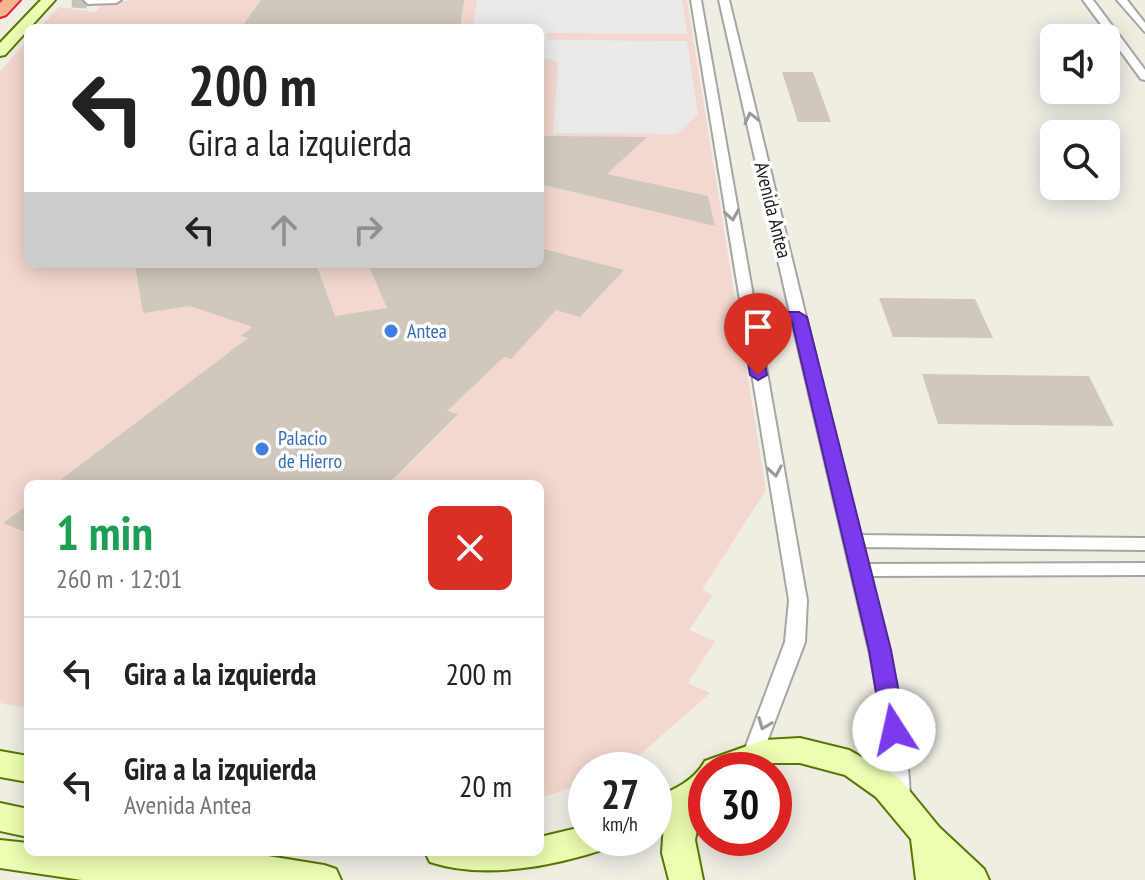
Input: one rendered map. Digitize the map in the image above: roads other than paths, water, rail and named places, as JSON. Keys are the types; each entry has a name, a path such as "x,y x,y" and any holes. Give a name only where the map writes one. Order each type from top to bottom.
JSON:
{"highway":[{"path":"0,12 12,0"}],"main road":[{"path":"26,24 48,0"},
{"path":"0,52 24,26"},
{"path":"768,752 814,752 865,771 899,795 927,837 972,880"},
{"path":"686,880 678,858 678,826 688,808"},
{"path":"0,817 24,822"},
{"path":"927,837 933,880"},
{"path":"544,851 568,845"},
{"path":"0,854 93,867 248,868"},
{"path":"189,856 324,880"}],"street":[{"path":"88,1 116,0"},
{"name":"Avenida Antea","path":"696,0 798,600 795,642 754,752"},
{"name":"Avenida Antea","path":"724,0 883,665 899,756 899,795"},
{"path":"1088,0 1145,77"},
{"path":"1122,0 1145,29"},
{"path":"748,317 799,317"},
{"path":"851,541 1145,544"},
{"path":"859,570 1145,569"}],"tunnel":[{"path":"72,0 88,1"}],"place":[{"name":"Antea","path":"391,331"},
{"name":"Palacio de Hierro","path":"262,449"}]}
